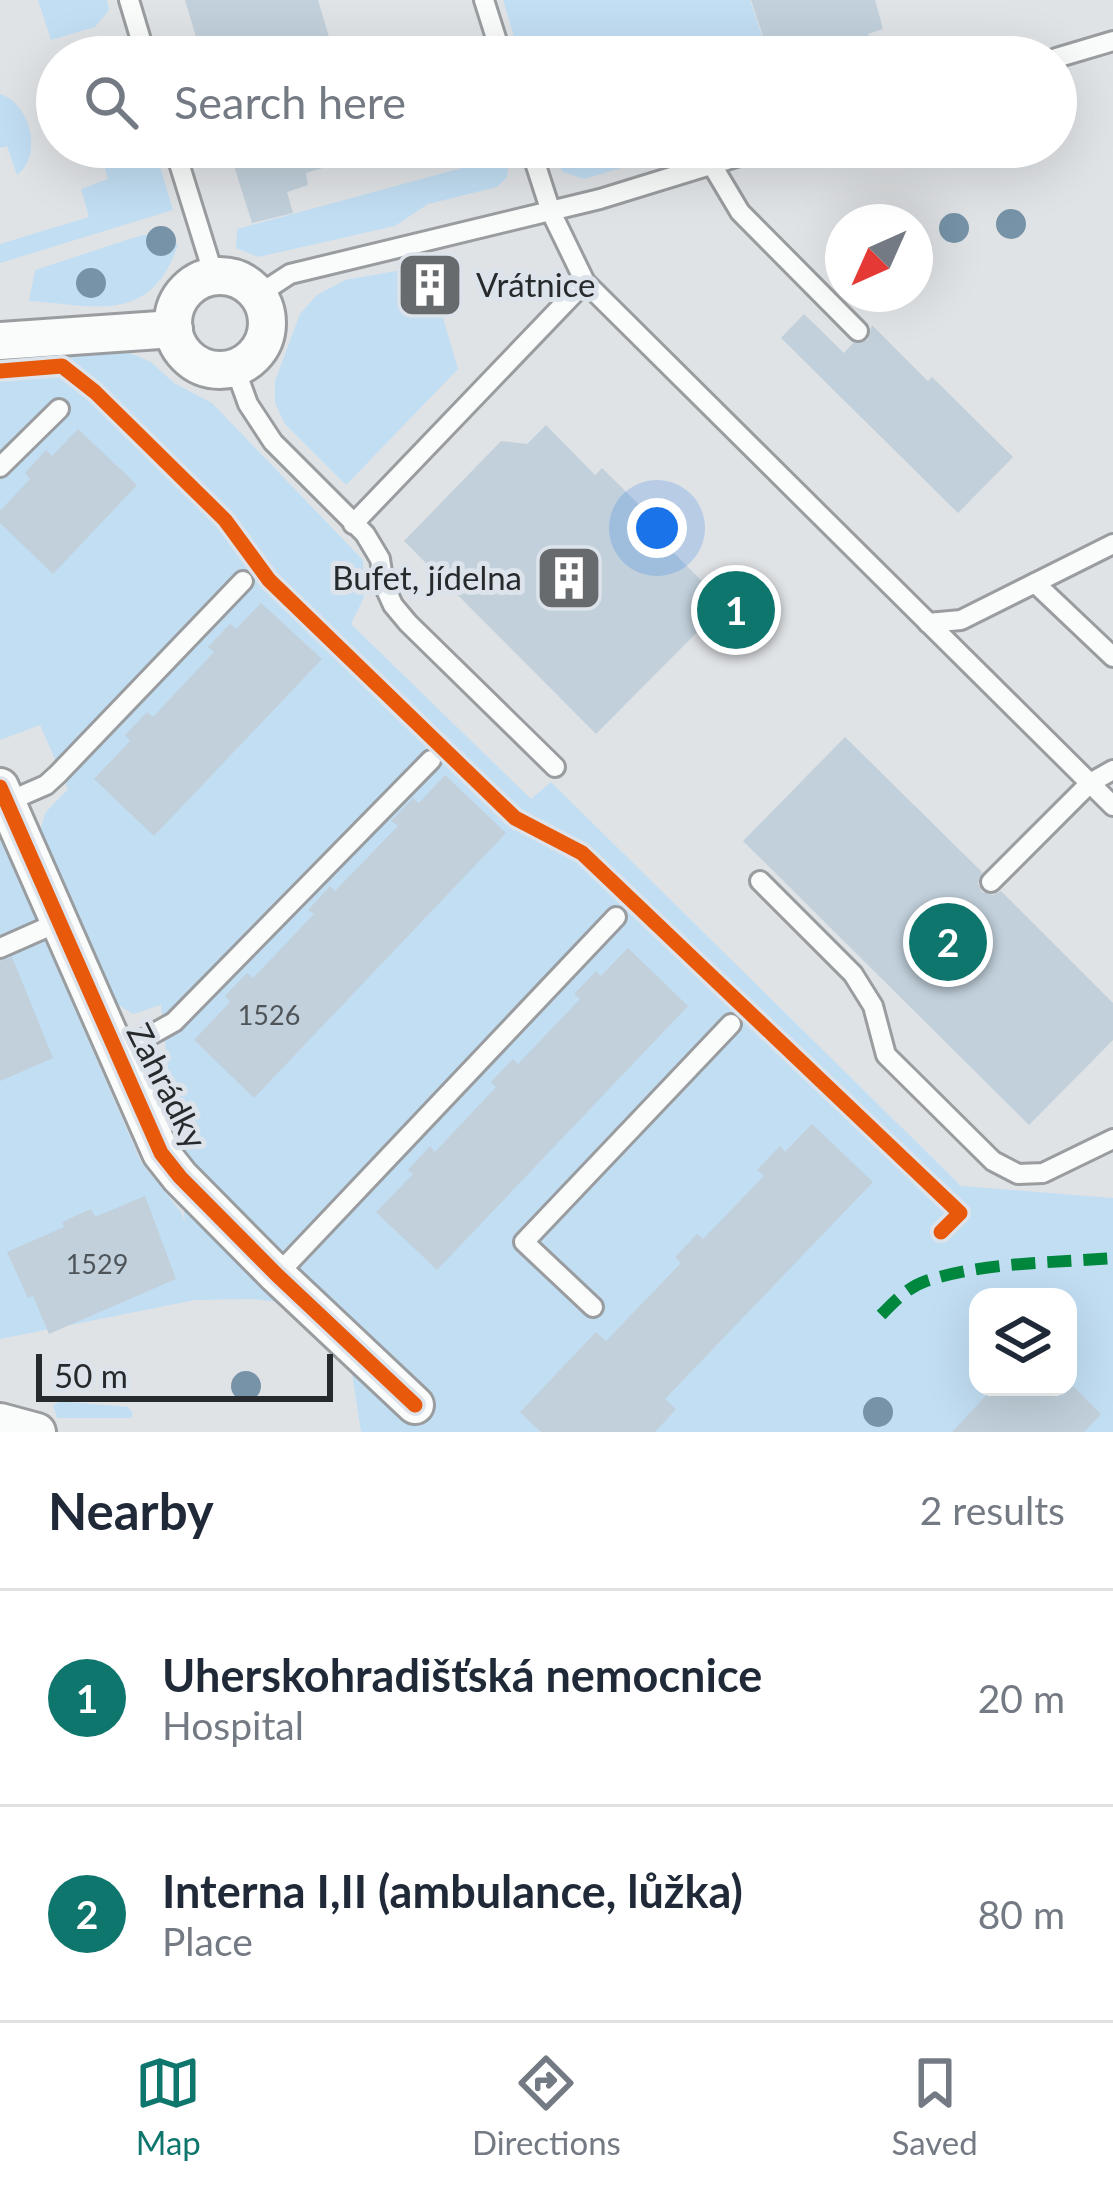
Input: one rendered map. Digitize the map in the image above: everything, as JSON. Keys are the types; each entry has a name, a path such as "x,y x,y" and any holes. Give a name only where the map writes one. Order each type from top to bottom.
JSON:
{"street":[{"path":"214,276 238,280 258,295 267,320 264,340 252,357 235,368 212,369 192,361 178,343 174,328 183,294 214,276"},
{"path":"0,341 174,328"},
{"name":"Zahrádky","path":"3,795 161,1153 277,1274 415,1406"},
{"path":"0,1422 37,1432"}],"lane":[{"path":"129,0 140,36"},
{"path":"484,0 495,36"},
{"path":"1077,52 1113,41"},
{"path":"181,168 214,276"},
{"path":"537,168 551,212 585,282 1113,806"},
{"path":"258,295 290,274 551,212 702,168"},
{"path":"714,168 740,212 858,331"},
{"path":"353,524 585,282"},
{"path":"235,368 258,422 365,534 380,559 384,585 408,623 555,767"},
{"path":"0,467 59,409"},
{"path":"928,623 961,620 1113,544"},
{"path":"3,795 46,785 243,581"},
{"path":"1035,583 1113,657"},
{"path":"115,1055 174,1022 430,760"},
{"path":"991,882 1090,783 1113,770"},
{"path":"760,881 853,974 873,1006 886,1055 993,1161 1018,1174 1043,1173 1113,1139"},
{"path":"277,1274 616,917"},
{"path":"0,948 59,922"},
{"path":"593,1307 524,1242 731,1024"}],"shaded area":[{"path":"38,0 107,0 109,10 95,27 50,36"},
{"path":"503,0 750,0 762,36 514,36"},
{"path":"0,94 19,108 30,130 30,155 17,175 7,146 0,148"},
{"path":"105,168 160,168 173,210 0,263 0,244 89,217 81,189 108,179"},
{"path":"462,168 508,168 497,187 428,204 395,226 258,257 236,248 237,229"},
{"path":"561,168 621,168 584,179"},
{"path":"142,235 164,235 178,245 166,271 136,299 97,306 29,301 35,270"},
{"path":"412,268 423,308 439,304 458,369 346,485 285,424 275,403 275,381 300,314 317,295 345,280"},
{"path":"130,353 212,403 363,560 364,597 351,624 531,799 551,782 961,1186 1113,1198 1113,1432 361,1432 351,1367 311,1306 253,1299 195,1300 0,1339 0,836 141,1162 185,1222 161,1005 133,1014 112,1001 40,832 45,813 68,789 40,725 0,740 0,357"},
{"path":"60,1401 128,1407 133,1413 131,1418 57,1418 53,1406"}],"building":[{"path":"185,0 318,0 329,36 196,36"},
{"path":"751,0 875,0 883,29 869,36 763,36"},
{"path":"235,168 323,168 306,173 308,185 287,192 293,213 252,223"},
{"path":"804,314 844,353 853,343 868,340 872,325 1013,457 958,513 781,338"},
{"name":"Bufet, jídelna","path":"546,425 595,475 602,468 681,546 674,553 725,604 596,734 404,541 501,441 527,444"},
{"path":"78,429 137,485 53,574 0,523 0,511 30,479 25,473 46,450 52,456"},
{"path":"261,603 322,659 154,836 94,779 130,741 125,735 147,712 153,717 214,652 208,647 230,624 236,629"},
{"path":"845,737 982,872 978,884 982,892 1001,891 1113,1003 1113,1040 1029,1125 743,841"},
{"path":"445,775 506,833 254,1098 194,1040 230,1002 225,996 247,973 253,978 314,914 308,910 330,886 335,891 398,826 391,821 413,798 419,803"},
{"path":"628,948 688,1006 437,1270 376,1212 413,1174 408,1170 430,1146 435,1152 496,1087 491,1082 513,1059 518,1064 580,999 574,994 596,971 601,976"},
{"path":"12,957 53,1058 0,1081 0,961"},
{"path":"812,1124 873,1182 665,1399 676,1409 655,1432 541,1432 520,1412 596,1332 606,1341 681,1263 675,1257 697,1234 703,1239 764,1176 757,1170 780,1146 785,1152"},
{"path":"145,1196 176,1279 49,1334 7,1252 64,1227 62,1222 91,1209 95,1217"},
{"path":"1077,1390 1101,1414 1084,1432 952,1432 986,1396 1077,1396"}],"marked path":[{"path":"881,1315 913,1287 948,1275 1018,1264 1113,1258"}],"cycle path":[{"path":"0,371 62,366 95,392 225,520 269,580 515,818 582,853 960,1213 941,1232"},
{"path":"0,787 161,1153 277,1275 415,1405"}],"place":[{"name":"Vrátnice","path":"430,285"},
{"name":"Bufet, jídelna","path":"569,578"},
{"name":"Uherskohradišťská nemocnice","path":"736,610"},
{"name":"Interna I,II (ambulance, lůžka)","path":"948,942"}]}
